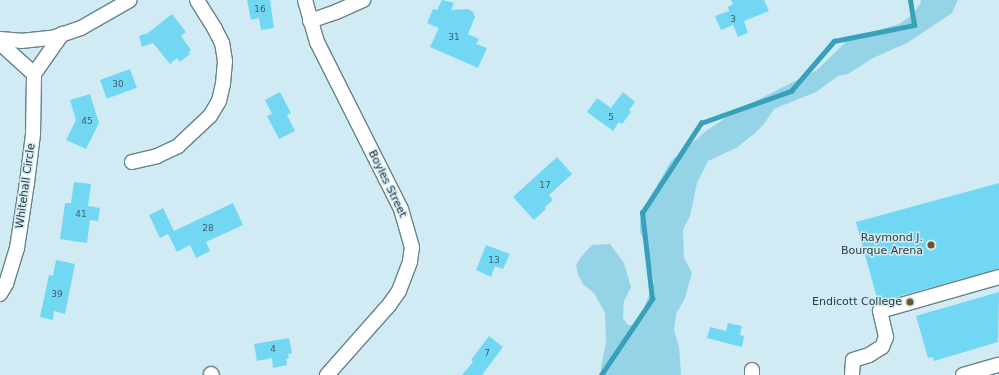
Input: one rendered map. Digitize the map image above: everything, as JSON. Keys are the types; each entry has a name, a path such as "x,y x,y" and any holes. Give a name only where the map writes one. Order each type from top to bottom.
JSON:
{"street":[{"path":"0,39 21,41 52,38 81,28 130,0"},
{"path":"132,162 157,156 178,146 210,116 219,101 223,84 224,61 222,43 197,0"},
{"name":"Boyles Street","path":"305,0 317,42 401,209 412,247 410,262 399,291 390,304 327,375"},
{"path":"310,20 336,12 363,0"},
{"path":"0,43 34,74 62,34"},
{"name":"Whitehall Circle","path":"0,294 6,284 17,248 33,134 34,74"},
{"path":"852,375 853,360 869,355 882,347 886,336 880,312 999,277"},
{"path":"963,375 999,365"}],"shaded area":[{"path":"921,0 958,0 952,13 907,43 873,58 848,74 838,76 816,92 774,109 764,124 754,134 736,148 708,161 697,183 690,216 683,230 684,258 692,273 685,298 676,314 674,331 679,346 681,375 601,375 606,342 605,313 594,293 583,284 578,274 576,265 581,257 592,245 610,244 624,263 631,287 624,301 623,318 628,325 636,325 654,282 648,250 640,232 640,220 644,208 671,161 706,131 736,111 817,70 849,39 899,24 912,15 920,4"}],"building":[{"path":"247,0 270,0 274,28 261,30 259,18 251,20"},
{"path":"442,0 454,3 451,10 468,9 473,12 475,17 468,34 479,39 476,44 487,48 478,68 430,47 439,28 427,23 433,9 437,10"},
{"path":"731,0 764,0 769,11 744,21 748,33 738,37 733,25 721,30 715,16 729,11 728,7 733,4"},
{"path":"172,14 186,32 181,36 191,50 189,52 190,54 180,62 177,58 170,64 153,43 142,47 139,36 148,33"},
{"path":"130,69 137,88 107,99 100,80"},
{"path":"280,92 291,113 287,115 295,131 279,139 267,116 272,114 265,100"},
{"path":"623,92 635,102 629,110 631,112 622,124 619,122 613,131 587,112 597,98 611,108"},
{"path":"90,94 99,123 86,149 66,140 76,120 70,100"},
{"path":"557,157 572,174 549,195 553,200 534,220 513,197"},
{"path":"74,182 91,184 88,206 100,208 98,221 90,220 87,243 60,239 65,203 71,203"},
{"name":"Raymond J. Bourque Arena","path":"999,183 999,269 878,302 856,222"},
{"path":"233,203 243,225 206,242 210,251 196,258 190,245 177,252 168,234 160,238 149,215 163,208 174,231"},
{"path":"486,245 510,254 503,269 495,266 491,277 476,270"},
{"path":"56,260 75,264 65,314 54,311 53,320 40,317 49,275 53,276"},
{"path":"999,292 998,342 934,361 933,357 928,358 916,316"},
{"path":"728,323 742,326 740,335 744,336 742,347 707,338 710,327 726,331"},
{"path":"489,336 503,347 482,375 462,375 473,362 471,360"},
{"path":"289,338 292,353 288,354 289,358 286,359 287,365 273,368 272,358 257,361 254,344"}],"waterway":[{"path":"601,375 652,299 642,213 701,123 791,91 834,41 914,25 910,0"}],"place":[{"name":"Raymond J. Bourque Arena","path":"931,245"},
{"name":"Endicott College","path":"910,302"}]}
